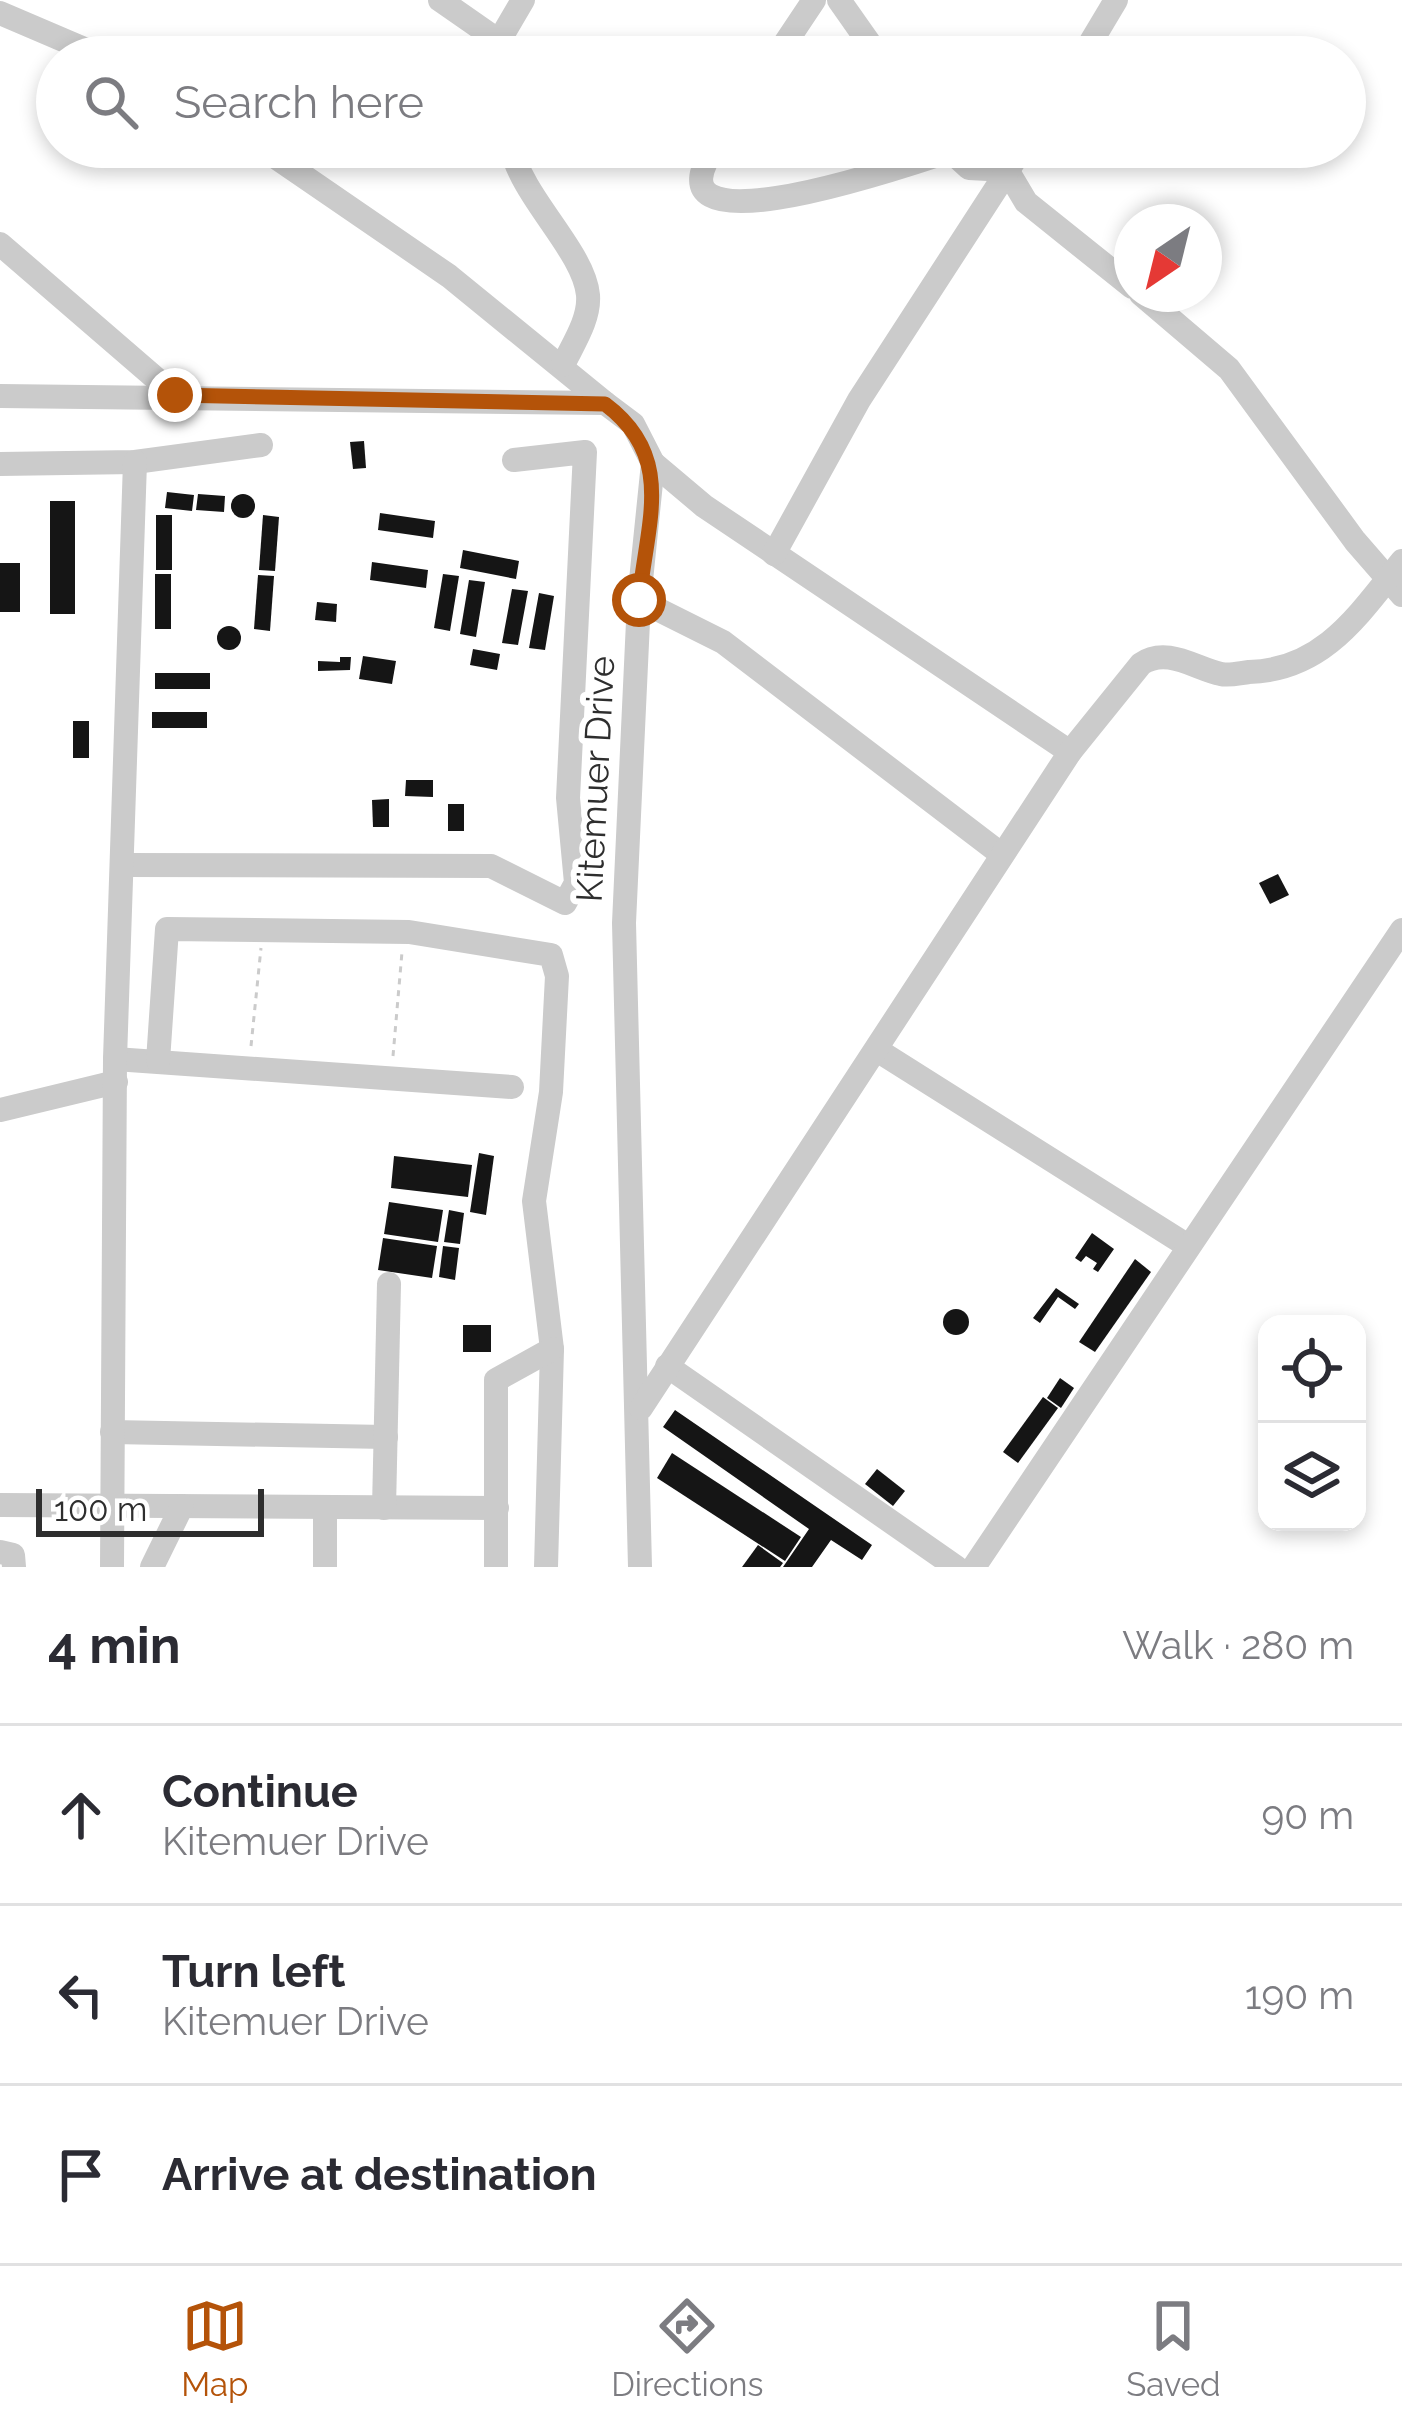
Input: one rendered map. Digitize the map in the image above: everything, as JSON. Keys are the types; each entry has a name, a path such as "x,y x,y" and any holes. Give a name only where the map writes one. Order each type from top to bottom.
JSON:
{"street":[{"path":"440,0 485,36"},
{"path":"507,36 523,0"},
{"path":"790,36 814,0"},
{"path":"838,0 864,36"},
{"path":"1095,36 1116,0"},
{"path":"0,13 54,36"},
{"path":"291,168 448,276 563,365 632,424 653,464 774,554 1070,752"},
{"path":"515,168 517,177 554,224 589,292 585,320 563,365"},
{"path":"703,168 699,175 702,189 715,200 731,202 827,189 891,168"},
{"path":"969,168 1007,170"},
{"path":"1007,170 1026,202 1114,273"},
{"path":"774,554 859,400 1007,170"},
{"path":"0,244 175,395"},
{"path":"640,1410 1001,854 1070,752 1148,659 1194,661 1223,675 1280,668 1339,640 1397,578 1355,541 1229,369 1162,312"},
{"path":"0,396 605,404"},
{"path":"0,464 135,462 261,445"},
{"path":"122,865 491,866 565,903 576,883 568,798 585,452 514,460"},
{"path":"112,1567 115,1070 135,462"},
{"name":"Kitemuer Drive","path":"640,1567 640,1410 624,923 639,600 653,464"},
{"path":"639,600 723,642 1001,854"},
{"path":"158,1061 167,929 404,932 551,955 557,976 551,1092 534,1201 552,1349 546,1567"},
{"path":"974,1567 1402,930"},
{"path":"877,1050 1188,1246"},
{"path":"0,1110 115,1070 158,1061 512,1087"},
{"path":"384,1508 389,1284"},
{"path":"496,1567 496,1380 552,1349"},
{"path":"667,1366 956,1567"},
{"path":"112,1432 386,1437"},
{"path":"0,1505 496,1508"},
{"path":"152,1567 182,1506"},
{"path":"325,1507 325,1567"},
{"path":"0,1552 13,1556 14,1567"}],"path":[{"path":"249,1068 263,928"},
{"path":"391,1078 404,932"}],"building":[{"path":"364,441 366,468 353,469 350,442"},
{"path":"167,492 194,495 192,511 165,508"},
{"path":"198,494 225,496 224,512 196,510"},
{"path":"243,494 255,506 243,518 231,506"},
{"path":"50,501 75,501 75,614 50,614"},
{"path":"380,513 435,521 433,538 378,530"},
{"path":"156,515 172,515 172,570 156,570"},
{"path":"263,515 279,517 275,571 259,570"},
{"path":"463,550 519,561 516,579 460,568"},
{"path":"372,562 428,570 426,588 370,580"},
{"path":"0,563 20,563 20,612 0,612"},
{"path":"155,574 171,574 171,629 155,629"},
{"path":"443,574 459,576 450,631 434,628"},
{"path":"258,575 274,576 270,631 254,629"},
{"path":"469,580 485,582 476,637 460,634"},
{"path":"512,589 528,591 518,645 502,643"},
{"path":"539,593 554,596 545,650 529,648"},
{"path":"317,602 337,604 336,622 315,620"},
{"path":"229,626 241,638 229,650 217,638"},
{"path":"473,649 500,654 497,670 470,665"},
{"path":"363,656 396,661 392,684 359,679"},
{"path":"340,657 351,657 350,670 318,671 318,661 340,662"},
{"path":"155,673 210,673 210,689 155,689"},
{"path":"152,712 207,712 207,728 152,728"},
{"path":"73,721 89,721 89,758 73,758"},
{"path":"406,780 433,780 433,797 405,796"},
{"path":"389,799 389,827 373,827 372,800"},
{"path":"448,804 464,804 464,831 448,831"},
{"path":"1278,874 1289,895 1270,904 1259,883"},
{"path":"479,1153 494,1156 486,1215 470,1212"},
{"path":"394,1156 472,1165 468,1197 391,1188"},
{"path":"389,1202 443,1210 438,1242 384,1234"},
{"path":"449,1210 464,1213 460,1244 444,1242"},
{"path":"1092,1233 1114,1249 1098,1272 1093,1269 1097,1263 1086,1256 1081,1262 1075,1258"},
{"path":"383,1238 437,1246 432,1278 378,1270"},
{"path":"443,1246 459,1248 455,1280 439,1277"},
{"path":"1135,1259 1151,1272 1095,1352 1079,1342"},
{"path":"1056,1288 1079,1304 1075,1309 1058,1297 1040,1323 1033,1318"},
{"path":"956,1309 969,1322 956,1335 943,1322"},
{"path":"463,1325 491,1325 491,1352 463,1352"},
{"path":"1060,1378 1074,1388 1061,1408 1047,1398"},
{"path":"1043,1397 1058,1408 1018,1463 1003,1452"},
{"path":"675,1410 872,1545 862,1560 831,1540 812,1567 783,1567 809,1529 663,1427"},
{"path":"672,1453 801,1537 785,1561 657,1478"},
{"path":"877,1469 905,1491 893,1506 865,1484"},
{"path":"758,1545 783,1563 780,1567 742,1567"}],"route":[{"path":"175,395 605,404 632,424 653,464 639,600"}]}
